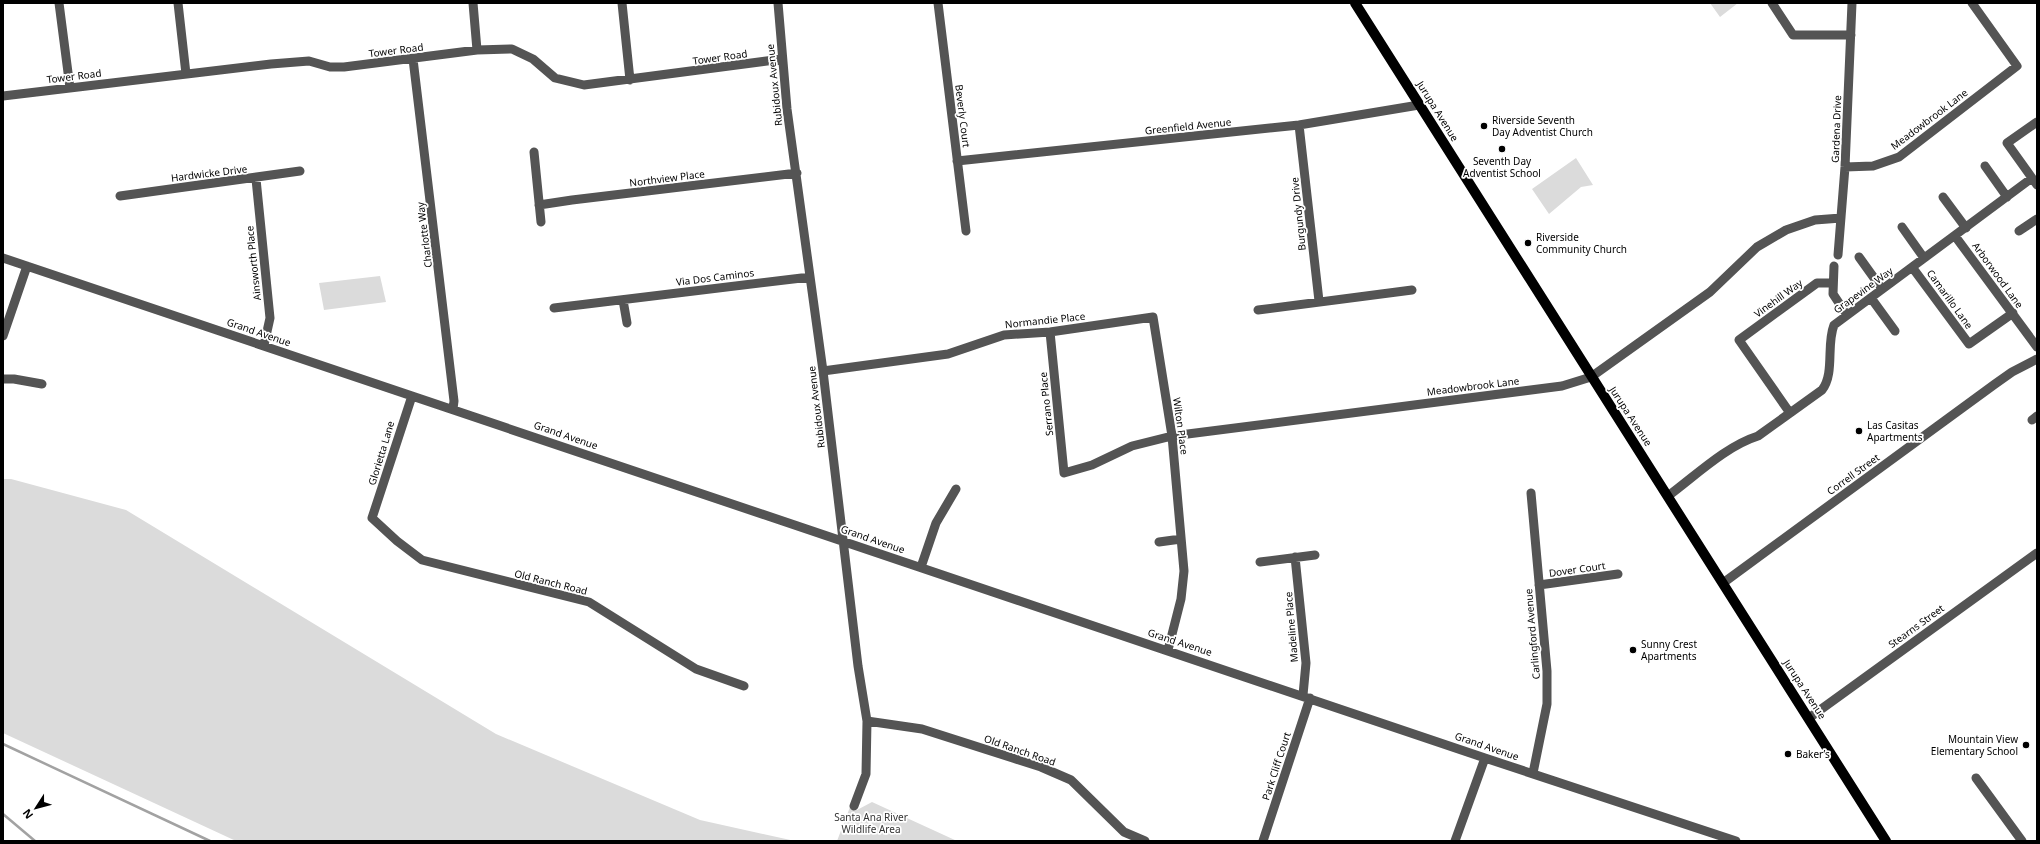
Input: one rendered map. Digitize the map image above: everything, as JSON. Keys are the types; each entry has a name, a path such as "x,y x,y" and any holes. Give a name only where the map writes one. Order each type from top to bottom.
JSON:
{"main road":[{"name":"Jurupa Avenue","path":"1355,3 1886,841"}],"street":[{"path":"59,3 70,88"},
{"path":"178,3 186,74"},
{"path":"473,3 477,50"},
{"path":"622,3 630,80"},
{"name":"Rubidoux Avenue","path":"778,3 782,59 823,370 858,666 867,721 866,774 854,806"},
{"name":"Beverly Court","path":"938,3 966,232"},
{"path":"1772,3 1793,35 1851,35"},
{"name":"Gardena Drive","path":"1838,255 1845,167 1852,3"},
{"name":"Meadowbrook Lane","path":"1845,167 1874,166 1899,157 2017,66 1972,3"},
{"name":"Tower Road","path":"3,96 309,61 330,67 344,67 477,50 512,49 533,59 555,78 584,85 782,59"},
{"name":"Charlotte Way","path":"413,59 454,401 453,409"},
{"name":"Greenfield Avenue","path":"958,161 1299,125 1420,105"},
{"path":"2035,182 2007,143 2037,122"},
{"name":"Burgundy Drive","path":"1299,125 1319,301"},
{"path":"534,152 541,222"},
{"path":"1985,166 2007,198"},
{"name":"Hardwicke Drive","path":"120,196 256,179 300,171"},
{"name":"Northview Place","path":"539,205 797,173"},
{"name":"Ainsworth Place","path":"256,179 270,318 264,345"},
{"name":"Grapevine Way","path":"1668,496 1731,450 1747,440 1758,436 1822,390 1827,383 1831,333 1834,325 2007,198 2035,182"},
{"path":"1943,197 1966,228"},
{"name":"Meadowbrook Lane","path":"1064,473 1092,465 1132,446 1172,436 1562,386 1591,377 1710,292 1757,247 1786,230 1815,220 1841,218"},
{"path":"2019,231 2037,219"},
{"path":"1902,227 1924,258"},
{"name":"Arborwood Lane","path":"1955,236 2037,347"},
{"name":"Grand Avenue","path":"3,258 843,540 1485,758 1736,841"},
{"path":"1859,258 1882,289"},
{"path":"3,336 28,266"},
{"path":"1834,266 1832,283 1833,294 1847,315"},
{"name":"Camarillo Lane","path":"1912,267 1969,344 2012,313"},
{"name":"Via Dos Caminos","path":"554,308 810,277"},
{"name":"Vinehill Way","path":"1790,413 1739,340 1817,283 1832,283"},
{"path":"1258,310 1412,290"},
{"path":"1871,298 1895,331"},
{"path":"623,300 627,323"},
{"name":"Normandie Place","path":"823,370 948,354 1004,335 1050,332 1153,317"},
{"name":"Wilton Place","path":"1153,317 1172,436 1184,578 1181,599 1168,650"},
{"name":"Serrano Place","path":"1050,332 1064,473"},
{"name":"Correll Street","path":"1723,583 1995,384 2012,372 2037,359"},
{"path":"3,379 14,379 42,384"},
{"name":"Glorietta Lane","path":"372,518 412,396"},
{"path":"921,567 936,523 956,489"},
{"name":"Carlingford Avenue","path":"1531,493 1547,671 1547,704 1533,773"},
{"name":"Old Ranch Road","path":"372,518 397,542 422,560 589,602 696,669 744,686"},
{"path":"1159,542 1181,539"},
{"name":"Stearns Street","path":"1809,718 2037,553"},
{"path":"1260,562 1315,555"},
{"name":"Madeline Place","path":"1295,557 1306,663 1306,697"},
{"name":"Dover Court","path":"1539,585 1618,574"},
{"name":"Park Cliff Court","path":"1263,841 1306,697"},
{"name":"Old Ranch Road","path":"867,721 922,729 1041,767 1071,780 1124,832 1145,841"},
{"path":"1455,841 1485,758"},
{"path":"1976,778 2022,841"}],"green space":[{"path":"1710,3 1738,3 1720,17"},
{"path":"1576,158 1593,185 1581,187 1549,214 1532,189"},
{"path":"380,276 386,302 324,310 319,283"},
{"path":"3,479 11,479 126,510 496,734 700,820 795,841 236,841 3,733"},
{"name":"Santa Ana River Wildlife Area","path":"872,802 957,841 837,841 850,807 857,810"}],"waterway":[{"path":"3,744 210,841"},
{"path":"3,814 35,841"}],"place":[{"name":"Riverside Seventh Day Adventist Church","path":"1484,126"},
{"name":"Seventh Day Adventist School","path":"1502,149"},
{"name":"Riverside Community Church","path":"1528,243"},
{"name":"Las Casitas Apartments","path":"1859,431"},
{"name":"Sunny Crest Apartments","path":"1633,650"},
{"name":"Mountain View Elementary School","path":"2026,745"},
{"name":"Baker’s","path":"1788,754"}]}
